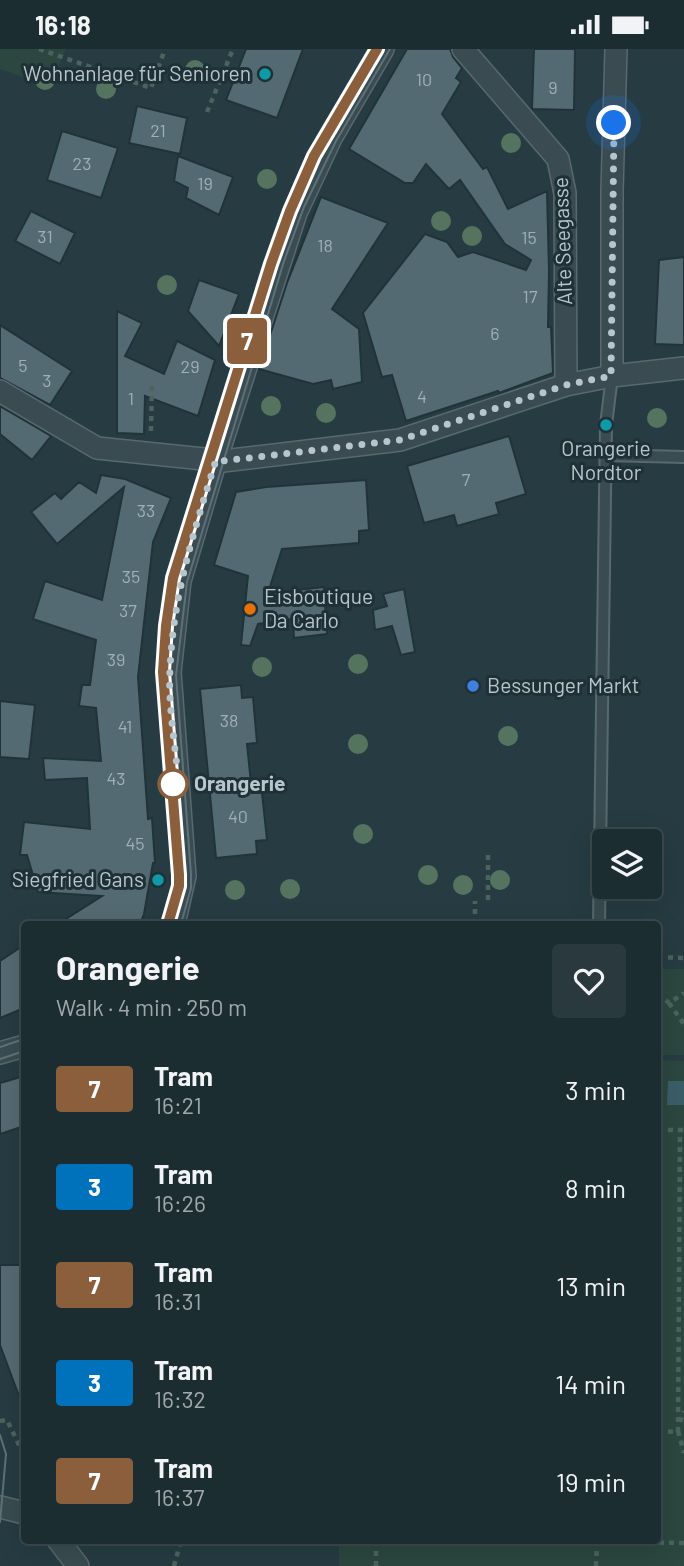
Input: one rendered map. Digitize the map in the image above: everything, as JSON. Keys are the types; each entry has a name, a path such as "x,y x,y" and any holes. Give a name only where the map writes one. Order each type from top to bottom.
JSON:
{"street":[{"path":"175,921 186,876 170,672 180,581 296,213 331,138 383,49"},
{"name":"Alte Seegasse","path":"463,49 558,159 565,193 566,385"},
{"path":"611,376 615,49"},
{"path":"0,391 97,448 223,461 400,440 566,385 611,376 684,368"},
{"path":"0,1053 21,1047"},
{"path":"0,1507 21,1512"},
{"path":"61,1544 78,1566"}],"lane":[{"path":"599,921 606,425 611,376"},
{"path":"606,455 684,457"}],"path":[{"path":"39,49 151,88 165,49"},
{"path":"207,112 233,49"},
{"path":"150,453 152,382"},
{"path":"488,855 488,902"},
{"path":"475,901 475,921"},
{"path":"661,957 684,958"},
{"path":"668,1003 684,993"},
{"path":"661,997 684,1024"},
{"path":"661,1130 682,1130 678,1432 684,1453"},
{"path":"678,1432 684,1411"},
{"path":"0,1421 7,1420 21,1449"},
{"path":"661,1431 678,1432"},
{"path":"661,1542 684,1543"},
{"path":"174,1566 179,1544"},
{"path":"376,1544 376,1566"},
{"path":"596,1566 597,1544"}],"green space":[{"path":"0,49 66,49 50,86 0,69"},
{"path":"661,969 684,969 684,1055 661,1055"},
{"path":"661,1060 684,1061 684,1566 339,1566 339,1544 661,1544"}],"water":[{"path":"668,1081 684,1081 684,1105 667,1105"}],"building":[{"name":"Wohnanlage für Senioren","path":"246,49 303,49 277,118 226,100"},
{"path":"407,49 450,49 462,68 456,78 461,82 442,114 483,169 487,167 508,209 547,191 548,327 551,327 553,373 499,393 498,391 406,421 392,375 382,377 363,313 425,234 447,242 458,257 473,252 526,270 531,260 505,244 460,180 449,189 426,164 413,183 405,183 349,149"},
{"path":"534,49 575,49 574,110 532,109"},
{"path":"137,106 187,118 180,154 129,143"},
{"path":"62,131 118,148 101,198 47,180"},
{"path":"178,156 233,177 219,215 186,198 188,188 174,181"},
{"path":"321,197 388,223 332,309 359,329 362,382 333,389 331,380 313,384 259,369 287,283"},
{"path":"31,211 75,233 60,264 15,241"},
{"path":"684,257 684,345 655,344 659,260"},
{"path":"199,280 239,294 219,346 188,311"},
{"path":"117,311 142,323 125,356 164,374 177,341 215,360 198,416 145,396 144,434 117,433"},
{"path":"0,325 72,371 50,405 0,378"},
{"path":"0,406 51,436 32,460 0,434"},
{"path":"509,436 526,494 496,503 499,514 457,526 454,515 424,523 407,466"},
{"path":"101,475 125,479 171,498 153,542 138,677 148,819 152,818 155,863 141,921 63,921 102,896 38,892 27,855 20,855 24,822 90,829 87,778 45,780 43,758 101,761 96,708 79,706 82,685 90,685 96,640 33,619 45,581 102,600 124,487 57,544 31,512 55,493 61,499 79,482 96,493"},
{"path":"366,480 369,530 359,531 359,543 282,549 268,593 324,587 327,634 294,638 293,619 258,624 250,646 241,645 248,576 214,565 236,492 266,487"},
{"path":"404,589 415,652 401,655 392,626 375,630 373,610 387,606 383,594"},
{"path":"241,685 242,698 253,697 257,743 247,744 252,793 262,793 267,840 256,841 257,854 216,858 200,689"},
{"path":"0,701 35,705 29,759 0,757"},
{"path":"21,947 21,1009 0,1018 0,961"},
{"path":"21,1077 21,1127 0,1134 0,1083"},
{"path":"0,1265 21,1265 21,1401 0,1345"}],"tram line":[{"path":"169,921 179,886 163,672 173,578 290,211 314,156 377,49"},
{"name":"7","path":"170,921 179,886 163,672 173,578 290,211 314,156 377,49"},
{"path":"182,921 191,888 191,874 176,675 187,582 284,261 304,207 336,141 390,49"},
{"path":"0,1047 21,1040"},
{"path":"0,1059 21,1052"},
{"path":"0,1435 6,1454 0,1522"}],"place":[{"name":"Wohnanlage für Senioren","path":"265,74"},
{"name":"Orangerie Nordtor","path":"606,425"},
{"name":"Eisboutique Da Carlo","path":"250,609"},
{"name":"Bessunger Markt","path":"473,686"},
{"name":"Orangerie","path":"173,784"},
{"name":"Siegfried Gans","path":"158,880"}],"route":[{"path":"173,784 178,778 170,672 180,581 216,460 400,440 566,385 611,376 614,123"}]}
